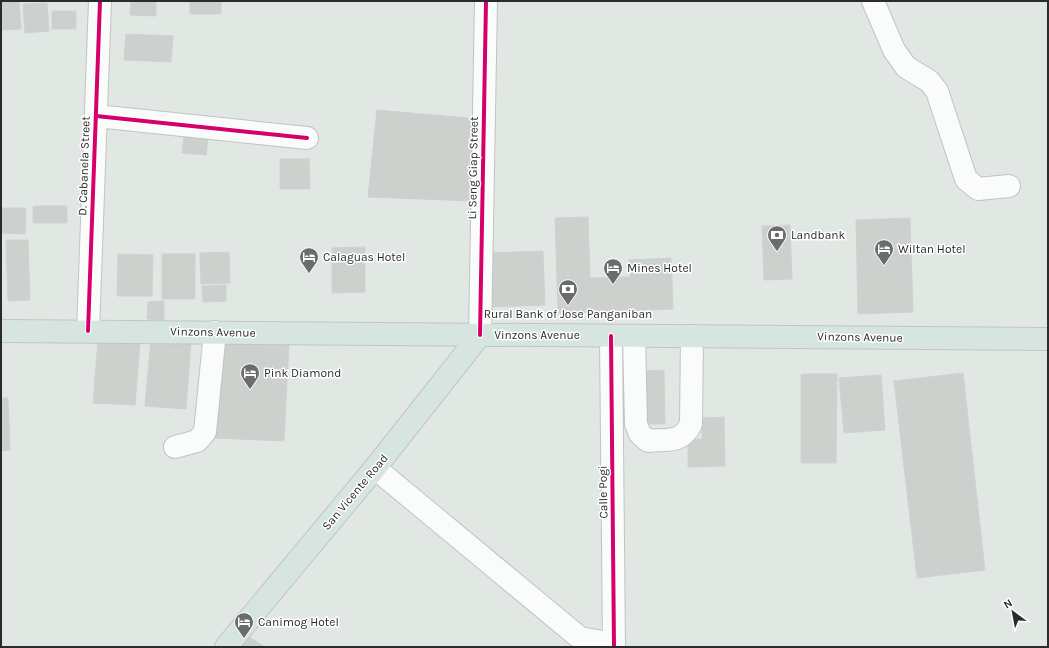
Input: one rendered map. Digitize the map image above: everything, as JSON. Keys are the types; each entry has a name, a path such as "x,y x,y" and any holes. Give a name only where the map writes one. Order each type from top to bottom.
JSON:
{"main road":[{"name":"Vinzons Avenue","path":"1,331 1048,340"},
{"name":"San Vicente Road","path":"226,647 375,468 480,335"}],"street":[{"name":"D. Cabanela Street","path":"88,331 100,1"},
{"name":"Li Seng Giap Street","path":"480,335 486,1"},
{"path":"873,1 894,50 906,67 929,82 937,91 966,179 978,189 1009,186"},
{"path":"96,116 307,138"},
{"path":"176,447 197,441 205,432 215,332"},
{"name":"Calle Pogi","path":"611,336 614,645"},
{"path":"634,336 636,424 640,434 648,441 679,438 687,433 691,424 692,336"},
{"path":"375,468 580,638 614,645"}],"building":[{"path":"1,1 19,1 21,29 1,30"},
{"path":"131,1 156,1 156,16 130,15"},
{"path":"190,1 221,1 221,14 190,14"},
{"path":"47,3 49,31 25,33 23,4"},
{"path":"52,11 76,11 76,29 52,29"},
{"path":"126,34 173,36 171,62 124,60"},
{"path":"377,110 478,119 473,201 368,197"},
{"path":"184,134 208,136 206,155 182,153"},
{"path":"280,159 309,159 310,189 280,189"},
{"path":"33,206 67,206 67,223 33,223"},
{"path":"1,208 26,208 25,234 1,233"},
{"path":"588,217 590,278 630,277 629,260 671,258 673,309 558,313 555,218"},
{"name":"Wiltan Hotel","path":"910,218 913,312 858,314 856,220"},
{"name":"Landbank","path":"790,225 792,279 764,280 762,226"},
{"path":"6,240 28,240 30,300 8,301"},
{"path":"365,247 365,292 332,293 332,248"},
{"path":"543,251 545,305 493,307 491,253"},
{"path":"229,252 230,283 201,284 200,253"},
{"path":"118,254 153,255 152,296 117,296"},
{"path":"162,254 195,254 195,299 162,299"},
{"path":"226,285 226,301 203,302 202,286"},
{"path":"164,301 164,320 147,319 148,302"},
{"path":"151,339 191,342 186,409 145,406"},
{"path":"98,340 140,343 135,405 93,403"},
{"name":"Pink Diamond","path":"216,340 289,343 284,441 212,438"},
{"path":"664,370 665,424 643,424 642,371"},
{"path":"963,373 985,570 917,578 894,381"},
{"path":"801,374 837,374 836,463 801,463"},
{"path":"881,375 885,430 844,433 839,378"},
{"path":"1,398 8,398 10,450 1,451"},
{"path":"724,417 725,466 688,467 688,440 702,439 702,418"},
{"name":"Canimog Hotel","path":"240,631 265,647 229,647"}],"cycle path":[{"path":"88,331 100,1"},
{"path":"480,335 486,1"},
{"path":"96,116 307,138"},
{"path":"611,336 614,647"}],"place":[{"name":"Landbank","path":"777,252"},
{"name":"Wiltan Hotel","path":"884,266"},
{"name":"Calaguas Hotel","path":"309,274"},
{"name":"Mines Hotel","path":"613,285"},
{"name":"Rural Bank of Jose Panganiban","path":"568,306"},
{"name":"Pink Diamond","path":"250,390"},
{"name":"Canimog Hotel","path":"244,639"}]}
